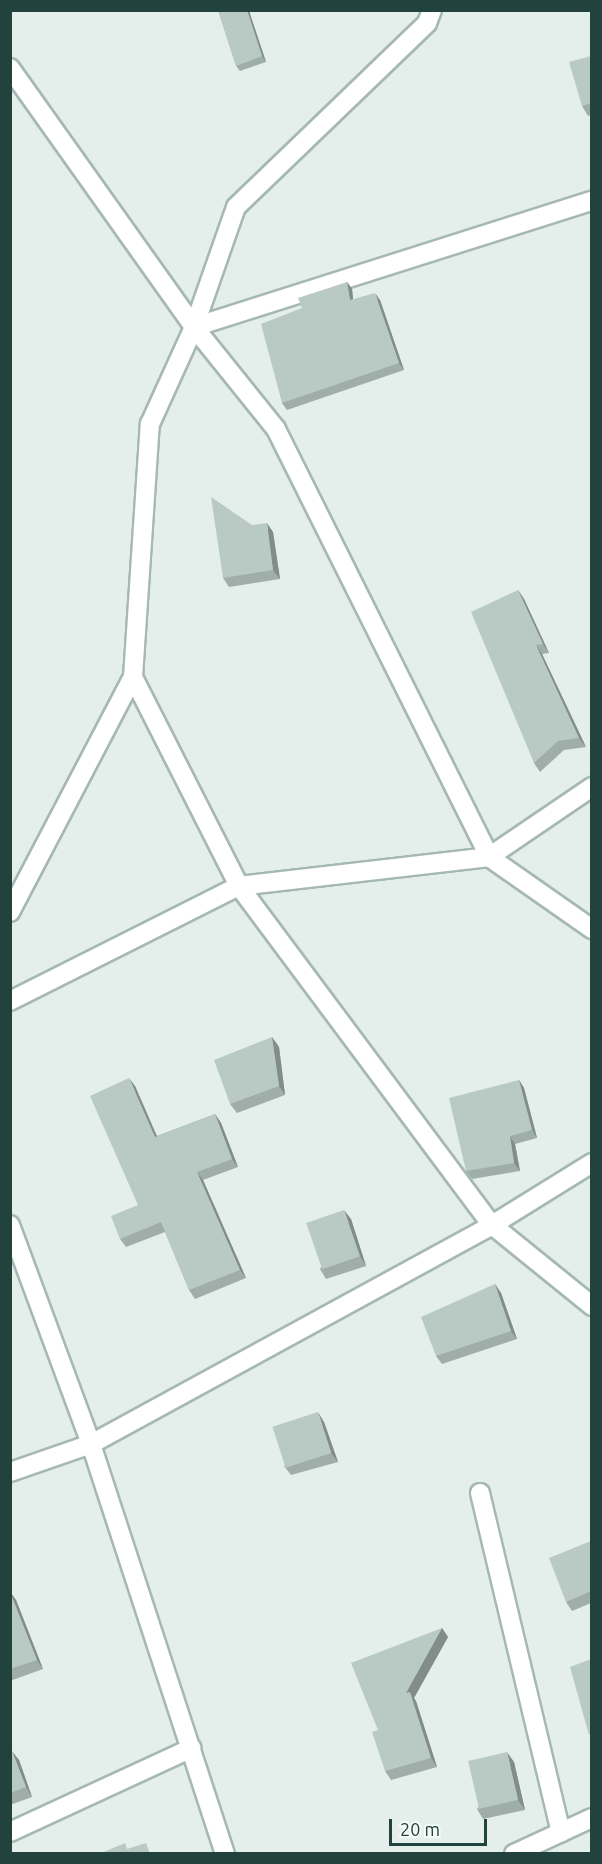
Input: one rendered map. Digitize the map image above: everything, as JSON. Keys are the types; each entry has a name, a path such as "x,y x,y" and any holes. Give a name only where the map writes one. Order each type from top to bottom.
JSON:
{"street":[{"path":"10,912 133,677 150,424 194,327 236,207 427,23 432,10"},
{"path":"10,68 194,327 276,429 489,857 591,929"},
{"path":"194,327 591,201"},
{"path":"133,677 239,886 492,1225 591,1306"},
{"path":"10,1001 239,886 489,857 591,787"},
{"path":"10,1472 91,1444 492,1225 591,1163"},
{"path":"10,1225 91,1444 225,1854"},
{"path":"480,1492 561,1832"},
{"path":"10,1832 192,1748"},
{"path":"514,1854 591,1818"}],"building":[{"path":"218,10 247,10 262,56 236,66"},
{"path":"591,56 591,103 582,106 569,62"},
{"path":"347,282 350,300 375,293 399,363 282,403 261,324 302,308 298,298"},
{"path":"211,497 252,525 267,523 273,570 223,578"},
{"path":"518,590 543,644 536,645 579,738 558,741 534,763 471,612"},
{"path":"272,1037 279,1086 230,1104 214,1060"},
{"path":"129,1078 155,1137 215,1114 232,1159 197,1172 240,1270 189,1290 161,1222 120,1239 111,1216 138,1205 90,1096"},
{"path":"519,1080 532,1130 510,1136 514,1163 466,1171 449,1098"},
{"path":"344,1210 360,1256 322,1269 306,1223"},
{"path":"495,1284 511,1331 436,1356 421,1317"},
{"path":"318,1412 331,1453 286,1468 272,1427"},
{"path":"591,1541 591,1591 566,1602 549,1558"},
{"path":"10,1592 37,1660 10,1669"},
{"path":"442,1628 406,1693 410,1692 431,1758 385,1771 372,1732 378,1730 351,1663"},
{"path":"591,1659 591,1734 589,1735 570,1667"},
{"path":"12,1751 26,1787 10,1793 10,1752"},
{"path":"507,1752 518,1800 479,1809 468,1761"},
{"path":"125,1843 127,1849 146,1843 150,1854 99,1854"}]}
